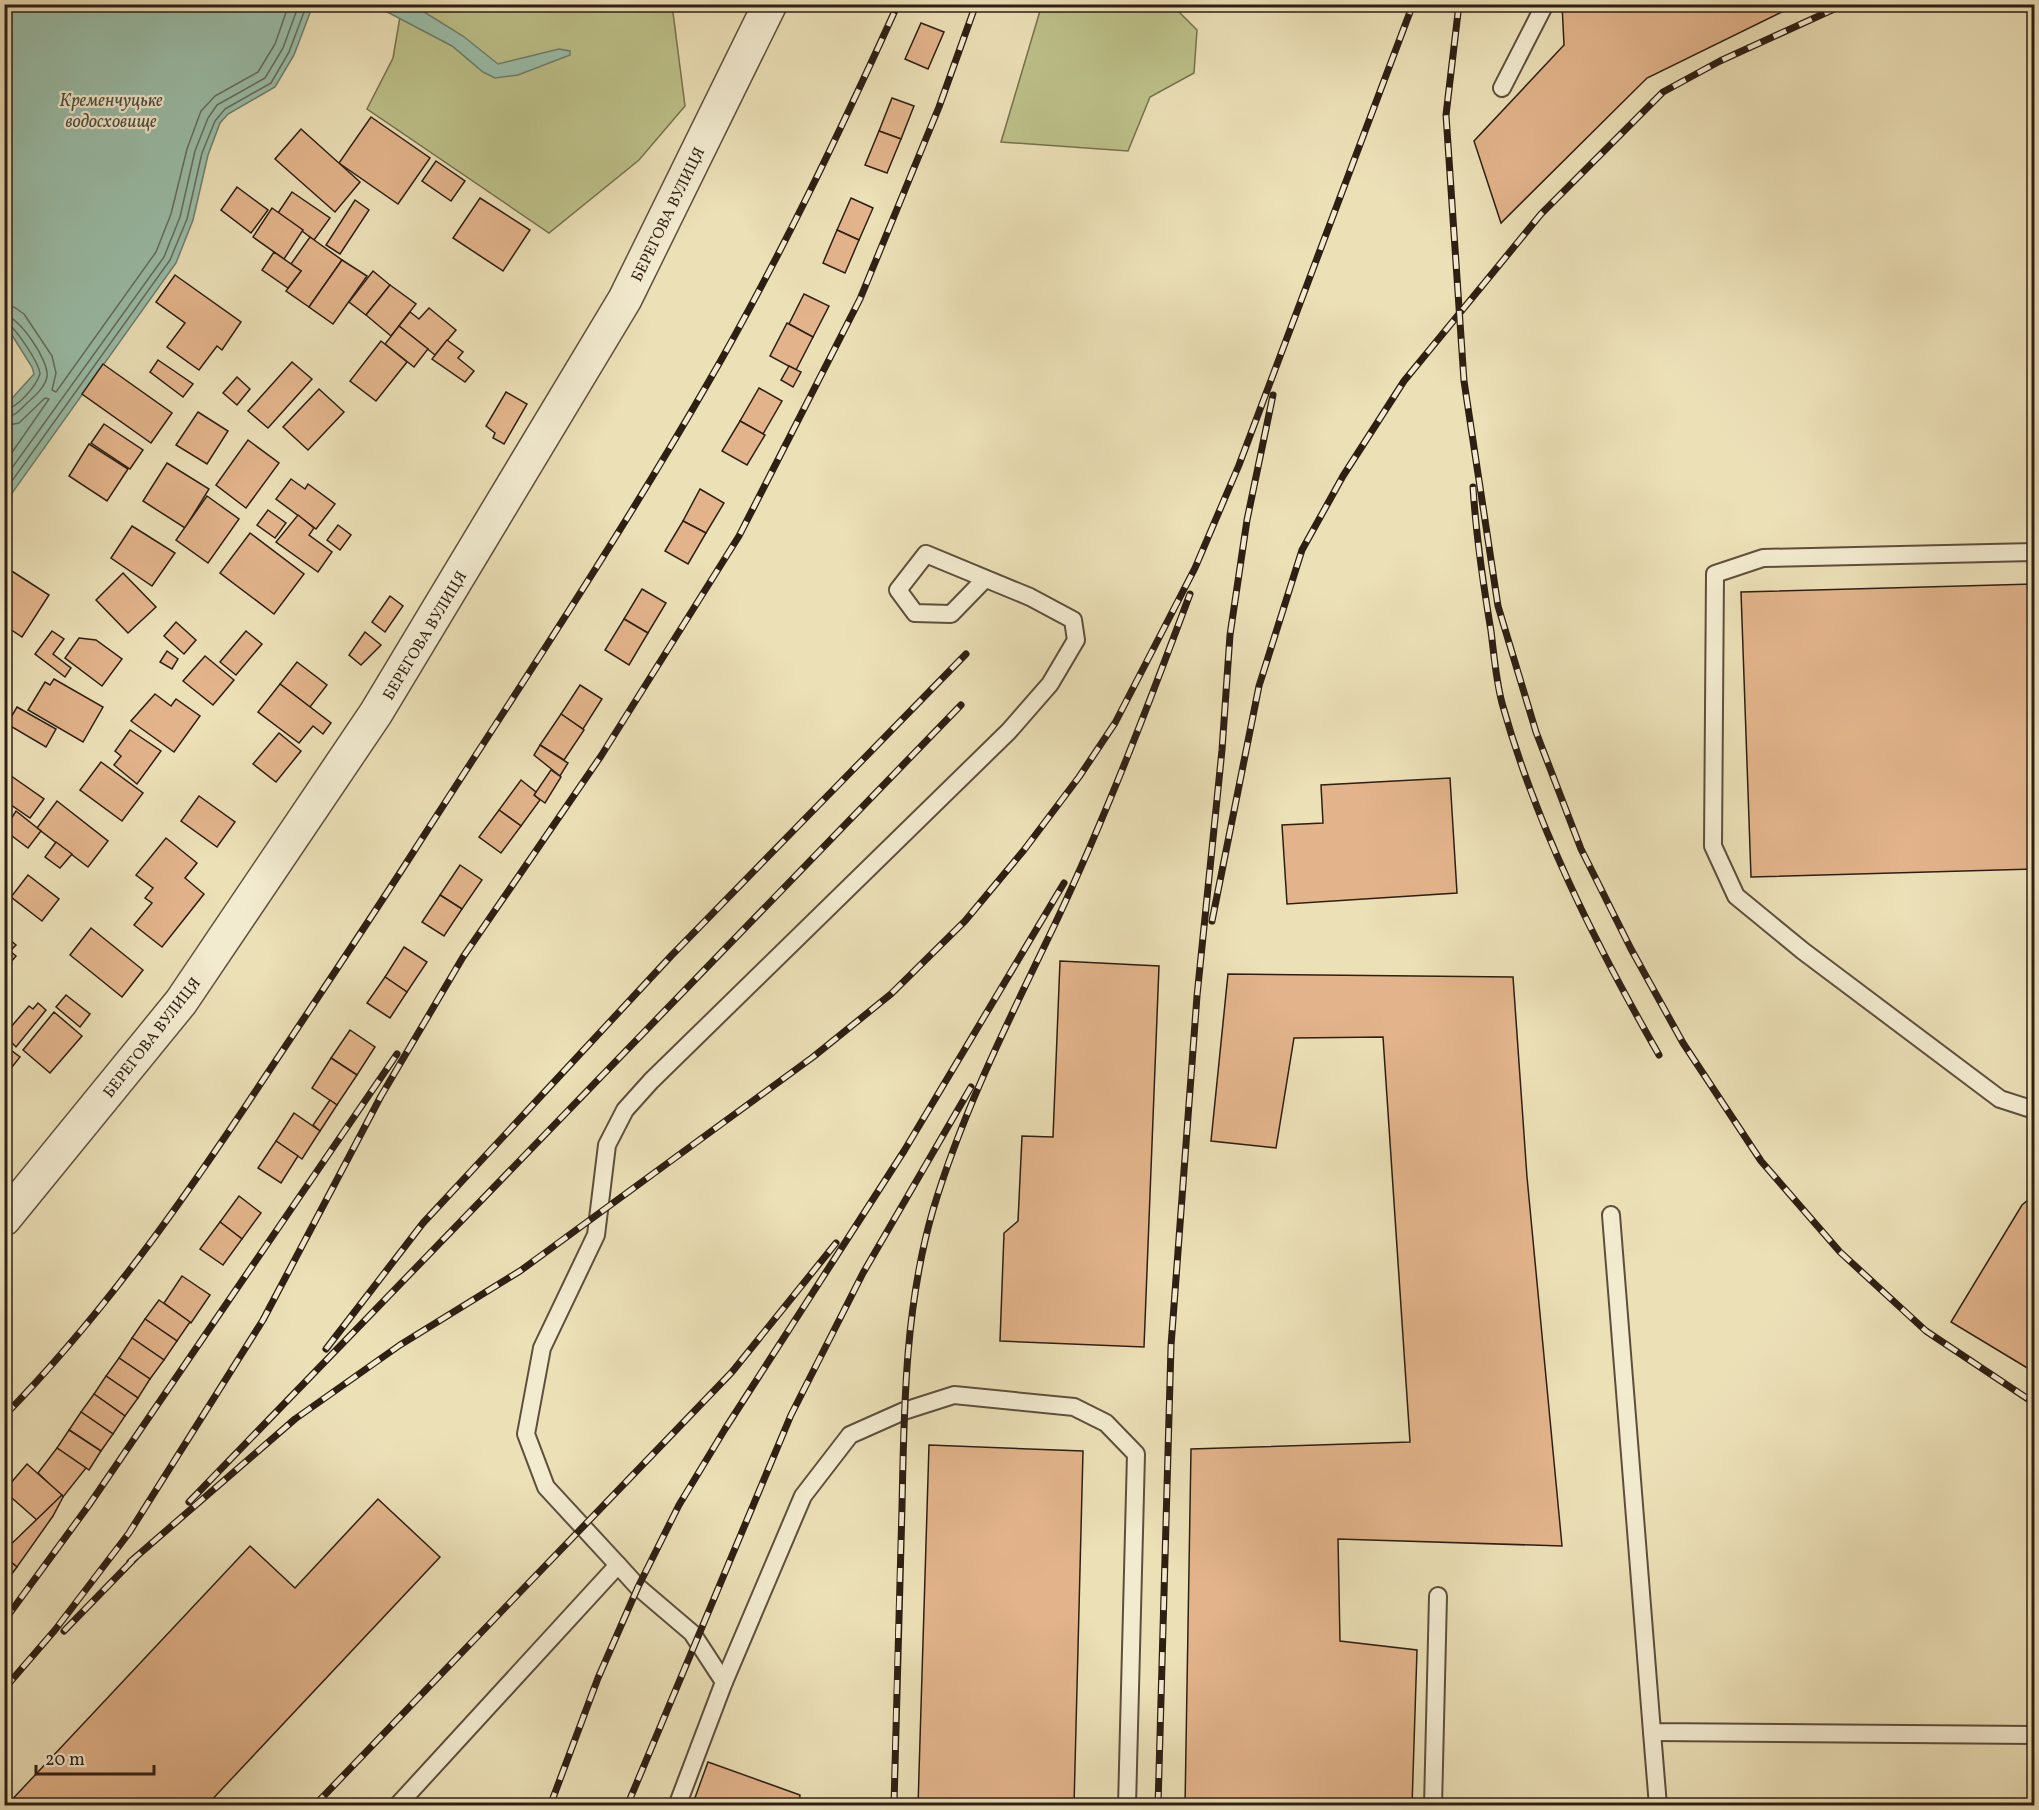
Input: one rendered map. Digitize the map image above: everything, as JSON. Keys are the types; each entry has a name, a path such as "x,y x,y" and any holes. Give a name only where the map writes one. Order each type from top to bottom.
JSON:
{"street":[{"name":"БЕРЕГОВА ВУЛИЦЯ","path":"4,1219 181,1002 376,714 625,299 770,4"}],"lane":[{"path":"1502,88 1545,4"},
{"path":"2034,552 1763,558 1715,574 1713,846 1736,896 1803,951 2000,1099 2034,1110"},
{"path":"724,1682 692,1633 638,1587 546,1487 526,1434 542,1348 596,1235 607,1145 625,1110 651,1081 1009,731 1050,684 1076,640 1073,620 1030,597 926,554 898,590 915,614 951,614 985,579"},
{"path":"1611,1215 1658,1806"},
{"path":"677,1806 724,1682 803,1496 850,1435 904,1411 954,1395 1074,1407 1106,1423 1136,1454 1127,1806"},
{"path":"397,1806 618,1565"},
{"path":"1432,1806 1437,1596"},
{"path":"1652,1732 2034,1735"}],"shaded area":[{"path":"1042,4 1172,5 1197,30 1194,73 1150,97 1128,151 1001,142"},
{"path":"402,5 672,5 685,106 639,160 549,233 367,109 393,58"}],"water":[{"name":"Кременчуцьке водосховище","path":"5,5 313,5 294,55 275,87 228,114 220,123 208,155 193,220 176,263 5,503 5,406 34,374 5,324"},
{"path":"374,5 413,5 463,36 498,64 559,49 570,51 570,55 518,75 495,78 483,72 452,46"}],"building":[{"path":"1562,4 1798,4 1647,78 1501,223 1474,141 1564,45"},
{"path":"921,23 944,32 928,69 905,59"},
{"path":"892,98 914,106 901,139 879,131"},
{"path":"371,117 430,158 398,204 339,163"},
{"path":"301,129 360,182 335,212 275,159"},
{"path":"879,131 901,139 887,173 865,165"},
{"path":"436,161 465,181 451,201 422,181"},
{"path":"237,187 268,210 251,233 221,210"},
{"path":"292,192 330,218 314,240 278,213"},
{"path":"480,198 530,230 503,271 453,238"},
{"path":"851,198 873,208 859,240 837,230"},
{"path":"355,200 369,210 340,254 326,245"},
{"path":"272,208 303,230 284,259 253,237"},
{"path":"837,230 859,240 845,273 823,263"},
{"path":"310,237 342,260 309,307 286,291 301,271 291,264"},
{"path":"274,252 301,271 288,288 262,270"},
{"path":"342,260 367,276 333,324 309,307"},
{"path":"373,271 390,285 366,315 349,302"},
{"path":"175,275 241,322 222,350 217,346 199,370 167,347 185,323 156,302"},
{"path":"390,285 416,304 391,336 366,315"},
{"path":"804,294 829,306 813,337 789,324"},
{"path":"429,308 456,330 435,355 399,326 410,312 419,319"},
{"path":"787,323 813,337 796,370 770,356"},
{"path":"399,326 428,349 414,367 385,344"},
{"path":"447,340 463,352 458,358 474,371 465,382 432,359"},
{"path":"381,341 407,362 376,401 350,381"},
{"path":"158,360 193,384 183,397 150,372"},
{"path":"292,362 312,379 268,428 248,411"},
{"path":"103,364 172,413 151,443 82,394"},
{"path":"789,366 801,372 793,387 781,380"},
{"path":"237,377 250,389 237,405 223,393"},
{"path":"759,388 782,401 763,434 740,421"},
{"path":"319,389 344,412 308,450 283,427"},
{"path":"506,392 527,404 504,444 493,438 495,433 486,426"},
{"path":"198,412 228,431 207,464 176,445"},
{"path":"740,421 765,435 747,465 722,451"},
{"path":"104,424 143,450 130,469 91,443"},
{"path":"248,440 279,463 246,508 216,485"},
{"path":"89,444 128,469 107,501 69,476"},
{"path":"167,463 209,489 185,528 143,501"},
{"path":"291,479 305,489 308,484 335,504 316,529 276,499"},
{"path":"700,489 724,503 706,533 683,521"},
{"path":"207,496 239,519 208,563 176,540"},
{"path":"268,510 286,523 275,538 257,525"},
{"path":"298,515 314,528 309,535 332,552 318,572 276,542"},
{"path":"683,521 706,533 688,564 665,551"},
{"path":"338,525 351,535 340,550 327,540"},
{"path":"132,526 175,553 152,586 111,558"},
{"path":"250,533 304,574 274,614 220,573"},
{"path":"7,568 49,595 22,637 4,625 4,572"},
{"path":"123,573 156,607 128,633 96,600"},
{"path":"2034,584 2034,869 1751,877 1741,592"},
{"path":"642,589 666,603 648,633 624,619"},
{"path":"390,596 403,606 385,632 372,622"},
{"path":"624,619 648,633 629,665 605,650"},
{"path":"176,622 196,640 184,654 164,636"},
{"path":"52,631 64,639 53,654 71,668 65,677 35,654"},
{"path":"246,631 262,644 236,675 220,662"},
{"path":"365,632 381,645 361,665 349,655"},
{"path":"79,638 96,640 122,659 102,686 65,658"},
{"path":"167,651 178,659 172,669 160,662"},
{"path":"205,656 234,680 213,705 183,681"},
{"path":"297,662 327,685 310,707 280,684"},
{"path":"54,679 103,707 83,742 28,710 45,682 50,685"},
{"path":"280,684 331,723 323,734 313,726 299,743 258,712"},
{"path":"580,685 602,699 583,729 561,714"},
{"path":"155,694 171,706 176,699 200,716 174,752 131,721"},
{"path":"17,707 56,729 46,747 7,724"},
{"path":"561,714 584,730 564,760 540,745"},
{"path":"130,730 161,751 137,784 114,765 121,756 115,751"},
{"path":"279,733 301,751 276,782 253,764"},
{"path":"540,745 568,763 560,776 534,755"},
{"path":"101,762 143,793 122,821 80,790"},
{"path":"551,770 561,777 545,803 534,795"},
{"path":"4,771 44,799 30,818 4,800"},
{"path":"1450,778 1457,893 1287,904 1282,825 1323,823 1321,785"},
{"path":"521,780 536,792 534,795 540,800 521,826 499,810"},
{"path":"199,796 235,822 217,847 181,821"},
{"path":"57,801 108,841 88,867 37,828"},
{"path":"499,810 521,826 501,853 479,837"},
{"path":"16,811 41,831 28,848 4,830"},
{"path":"166,838 197,863 185,878 204,894 162,947 134,925 152,903 145,898 153,888 136,875"},
{"path":"56,842 72,854 60,868 45,857"},
{"path":"460,865 482,880 462,909 440,895"},
{"path":"28,875 59,899 42,921 11,897"},
{"path":"440,895 462,909 444,936 422,922"},
{"path":"91,928 143,970 122,997 70,955"},
{"path":"4,935 16,945 10,951 16,956 4,970"},
{"path":"404,947 427,962 407,992 385,977"},
{"path":"1060,961 1159,966 1144,1347 1000,1341 1004,1233 1018,1221 1022,1136 1053,1137"},
{"path":"1228,974 1513,977 1527,1177 1562,1546 1338,1539 1340,1641 1417,1650 1412,1806 1185,1806 1191,1449 1410,1442 1383,1037 1294,1038 1276,1148 1211,1141"},
{"path":"385,977 407,992 390,1018 367,1003"},
{"path":"66,995 90,1014 80,1027 56,1007"},
{"path":"38,1003 46,1010 16,1047 4,1035 29,1006 33,1009"},
{"path":"54,1012 82,1036 50,1073 23,1050"},
{"path":"350,1030 375,1047 357,1075 331,1058"},
{"path":"4,1045 20,1057 4,1077"},
{"path":"331,1058 357,1075 337,1105 312,1088"},
{"path":"330,1100 337,1105 320,1131 313,1125"},
{"path":"294,1113 320,1131 302,1159 276,1141"},
{"path":"276,1141 298,1156 281,1183 258,1168"},
{"path":"2034,1195 2034,1372 1951,1322 2022,1205"},
{"path":"239,1196 261,1213 242,1239 220,1222"},
{"path":"220,1222 242,1239 223,1265 200,1249"},
{"path":"182,1276 210,1295 191,1323 164,1303"},
{"path":"159,1300 190,1322 177,1341 145,1319"},
{"path":"145,1319 177,1341 164,1360 132,1338"},
{"path":"132,1338 164,1360 150,1379 119,1358"},
{"path":"119,1358 150,1379 138,1398 106,1376"},
{"path":"106,1376 138,1398 125,1416 94,1394"},
{"path":"94,1394 125,1416 113,1434 81,1412"},
{"path":"81,1412 113,1434 101,1451 69,1430"},
{"path":"69,1430 101,1451 89,1470 57,1448"},
{"path":"929,1445 1083,1451 1074,1806 918,1806"},
{"path":"57,1448 86,1468 63,1497 38,1473"},
{"path":"27,1464 62,1495 38,1521 4,1491"},
{"path":"62,1495 53,1516 17,1567 4,1556 4,1551"},
{"path":"378,1499 440,1557 206,1806 6,1806 250,1546 295,1588"},
{"path":"4,1556 17,1567 4,1584"},
{"path":"708,1762 800,1795 799,1806 692,1806"}],"railway":[{"path":"4,1416 75,1338 172,1214 376,909 599,564 732,341 830,150 898,4"},
{"path":"4,1689 55,1630 129,1533 263,1320 381,1096 463,957 601,756 739,536 860,299 939,107 976,4"},
{"path":"130,1562 295,1419 400,1345 520,1271 813,1057 891,994 965,921 1024,850 1079,777 1115,723 1195,568 1239,465 1413,4"},
{"path":"1459,4 1446,115 1464,381 1498,606 1536,732 1581,849 1631,949 1683,1043 1761,1161 1840,1252 1926,1331 2034,1403"},
{"path":"1212,921 1259,686 1302,550 1343,476 1404,381 1541,214 1663,92 1720,61 1845,4"},
{"path":"1158,1806 1171,1346 1197,996 1222,750 1230,635 1247,520 1273,395"},
{"path":"1473,487 1480,559 1497,676 1502,703 1516,749 1550,840 1590,927 1659,1055"},
{"path":"894,1806 905,1394 911,1320 924,1246 933,1210 958,1136 1092,843 1190,594"},
{"path":"326,1349 423,1223 671,956 966,654"},
{"path":"189,1502 961,705"},
{"path":"550,1806 598,1678 638,1587 679,1505 725,1429 904,1151 1064,883"},
{"path":"4,1621 89,1505 397,1054"},
{"path":"627,1806 791,1415 863,1273 971,1087"},
{"path":"314,1806 732,1372 836,1243"},
{"path":"64,1631 135,1558"}]}
